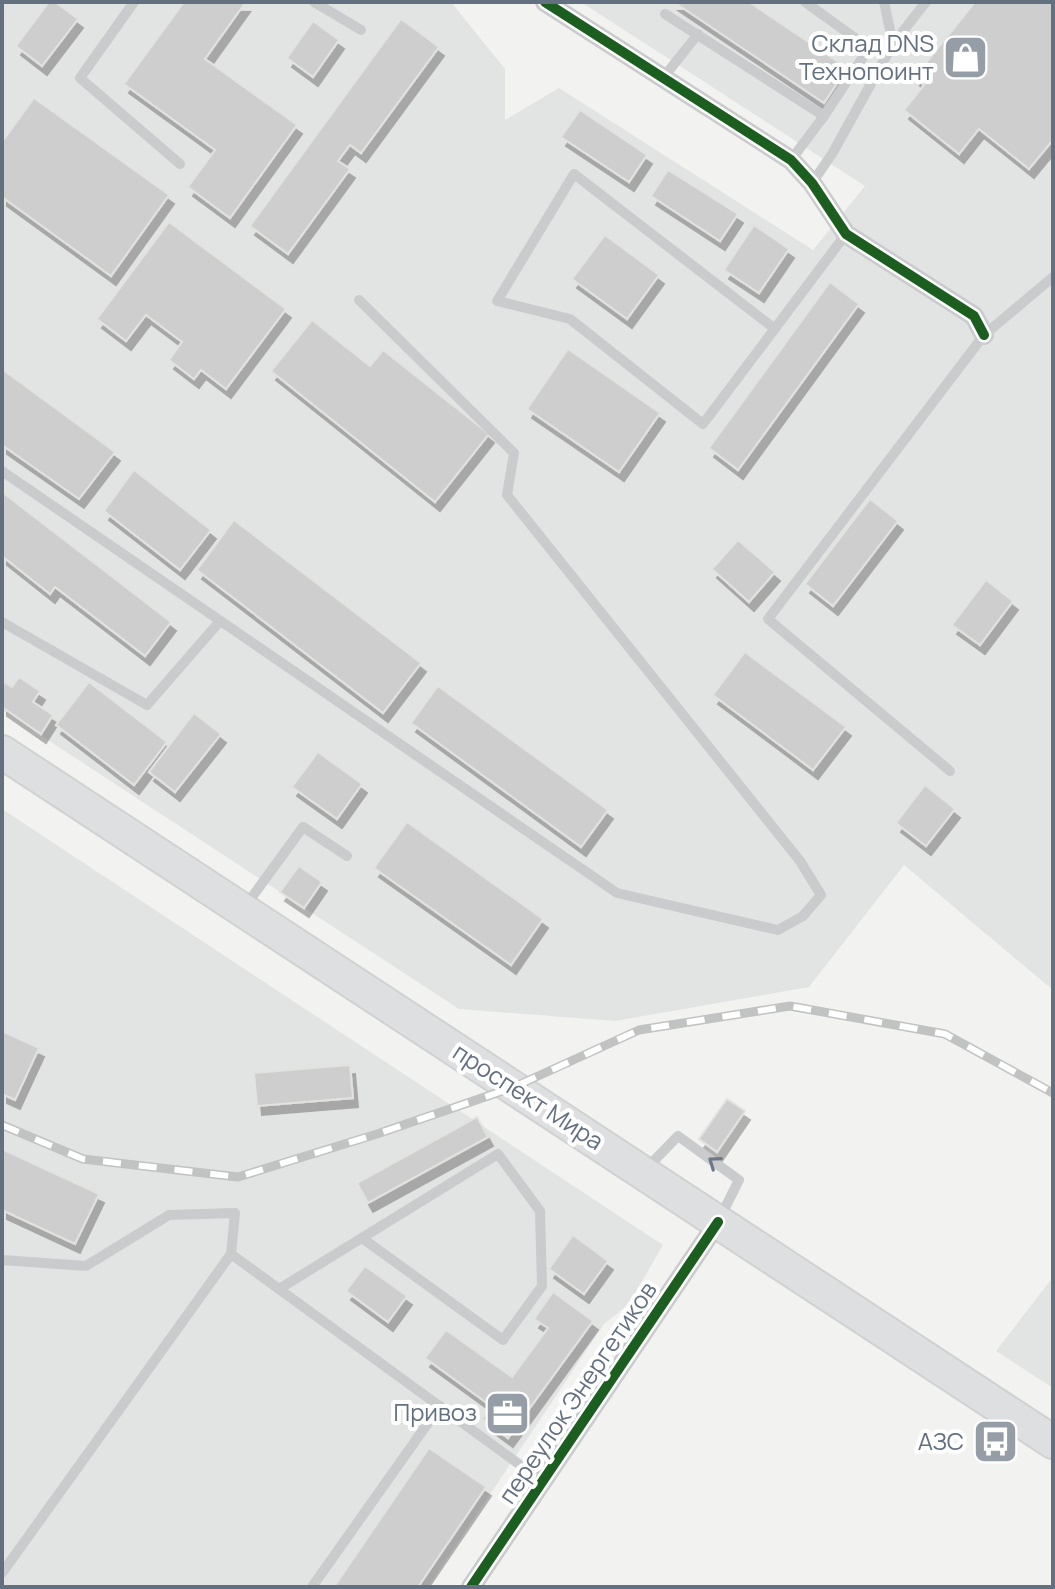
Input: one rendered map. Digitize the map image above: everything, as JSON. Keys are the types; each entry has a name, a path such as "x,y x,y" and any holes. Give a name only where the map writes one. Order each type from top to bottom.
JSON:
{"main road":[{"name":"проспект Мира","path":"2,752 1053,1442"}],"street":[{"path":"545,2 791,160 812,183 846,234 974,316 984,335"},
{"name":"переулок Энергетиков","path":"471,1587 718,1222"}],"lane":[{"path":"134,2 80,78 180,164"},
{"path":"314,2 361,30"},
{"path":"791,160 869,48 805,2"},
{"path":"884,2 893,44"},
{"path":"812,183 832,154 893,44 926,2"},
{"path":"665,14 824,116"},
{"path":"663,78 698,34"},
{"path":"775,329 574,174 497,301 570,319 703,424 775,329 846,234"},
{"path":"950,771 768,619 984,335 1053,277"},
{"path":"2,471 617,893 778,930 803,916 821,895 800,861 507,495 514,453 359,300"},
{"path":"2,622 147,705 220,621"},
{"path":"243,910 303,827 347,856"},
{"path":"643,1172 678,1136 739,1180 718,1222"},
{"path":"279,1289 498,1154 540,1211 542,1286 503,1340 362,1238"},
{"path":"2,1260 86,1266 169,1215 235,1213 231,1254 2,1573"},
{"path":"231,1254 542,1481"},
{"path":"312,1587 440,1406"}],"shaded area":[{"path":"2,2 451,2 505,69 505,120 559,88 813,250 865,186 581,2 1053,2 1053,990 904,865 809,987 615,1021 459,1009 2,710"},
{"path":"2,809 663,1245 629,1304 604,1324 428,1587 2,1587"},
{"path":"1053,1277 1053,1388 996,1351"}],"building":[{"path":"49,2 55,2 78,19 42,66 16,46"},
{"path":"184,2 245,3 205,59 297,125 230,218 188,187 215,150 124,84"},
{"path":"674,2 749,2 847,68 824,103"},
{"path":"975,2 1053,2 1053,140 1029,169 979,129 959,154 904,110 924,85 915,77"},
{"path":"401,19 439,47 361,153 350,145 338,161 350,169 288,254 250,226"},
{"path":"313,21 339,40 313,77 287,58"},
{"path":"34,98 169,195 111,276 2,197 2,142"},
{"path":"580,110 647,155 629,182 561,137"},
{"path":"668,170 738,214 720,241 651,196"},
{"path":"169,222 286,309 226,389 201,370 194,379 169,360 182,342 146,315 126,341 97,319"},
{"path":"754,225 789,249 759,293 724,270"},
{"path":"605,235 659,275 627,319 572,279"},
{"path":"830,282 859,304 738,470 709,448"},
{"path":"312,320 370,366 383,350 489,434 435,502 271,371"},
{"path":"568,349 660,413 619,472 527,409"},
{"path":"2,369 115,452 79,499 2,445"},
{"path":"134,470 211,530 180,570 104,511"},
{"path":"2,492 171,622 145,656 55,587 50,594 2,556"},
{"path":"870,499 898,521 833,606 805,584"},
{"path":"234,520 421,663 383,713 197,570"},
{"path":"738,540 775,572 749,602 712,569"},
{"path":"986,580 1013,601 980,645 952,625"},
{"path":"745,652 846,727 813,770 713,695"},
{"path":"19,677 40,691 33,702 53,715 41,734 2,707 2,681 12,687"},
{"path":"89,682 167,742 134,785 56,725"},
{"path":"438,686 608,810 581,847 411,723"},
{"path":"194,713 221,734 175,792 149,772"},
{"path":"318,752 362,784 337,819 292,787"},
{"path":"925,785 955,809 926,846 896,823"},
{"path":"407,822 543,919 511,965 374,868"},
{"path":"299,866 322,882 304,908 280,892"},
{"path":"2,1031 39,1048 15,1100 2,1094"},
{"path":"350,1065 353,1098 257,1106 254,1073"},
{"path":"727,1099 745,1111 717,1152 699,1139"},
{"path":"477,1117 488,1137 368,1203 357,1183"},
{"path":"2,1149 99,1194 75,1244 2,1210"},
{"path":"573,1235 608,1261 584,1294 549,1269"},
{"path":"365,1266 407,1296 388,1322 346,1291"},
{"path":"553,1292 593,1321 508,1438 482,1419 491,1406 425,1358 446,1330 512,1377 548,1328 534,1319"},
{"path":"429,1448 486,1487 418,1587 334,1587"}],"railway":[{"path":"2,1125 83,1159 238,1177 514,1087 639,1030 790,1006 945,1034 1053,1093"}],"cycle path":[{"path":"545,2 791,160 812,183 846,234 974,316 984,335"},
{"path":"471,1587 718,1222"}],"place":[{"name":"Склад DNS Технопоинт","path":"965,58"},
{"name":"Привоз","path":"508,1413"},
{"name":"АЗС","path":"995,1442"}]}
